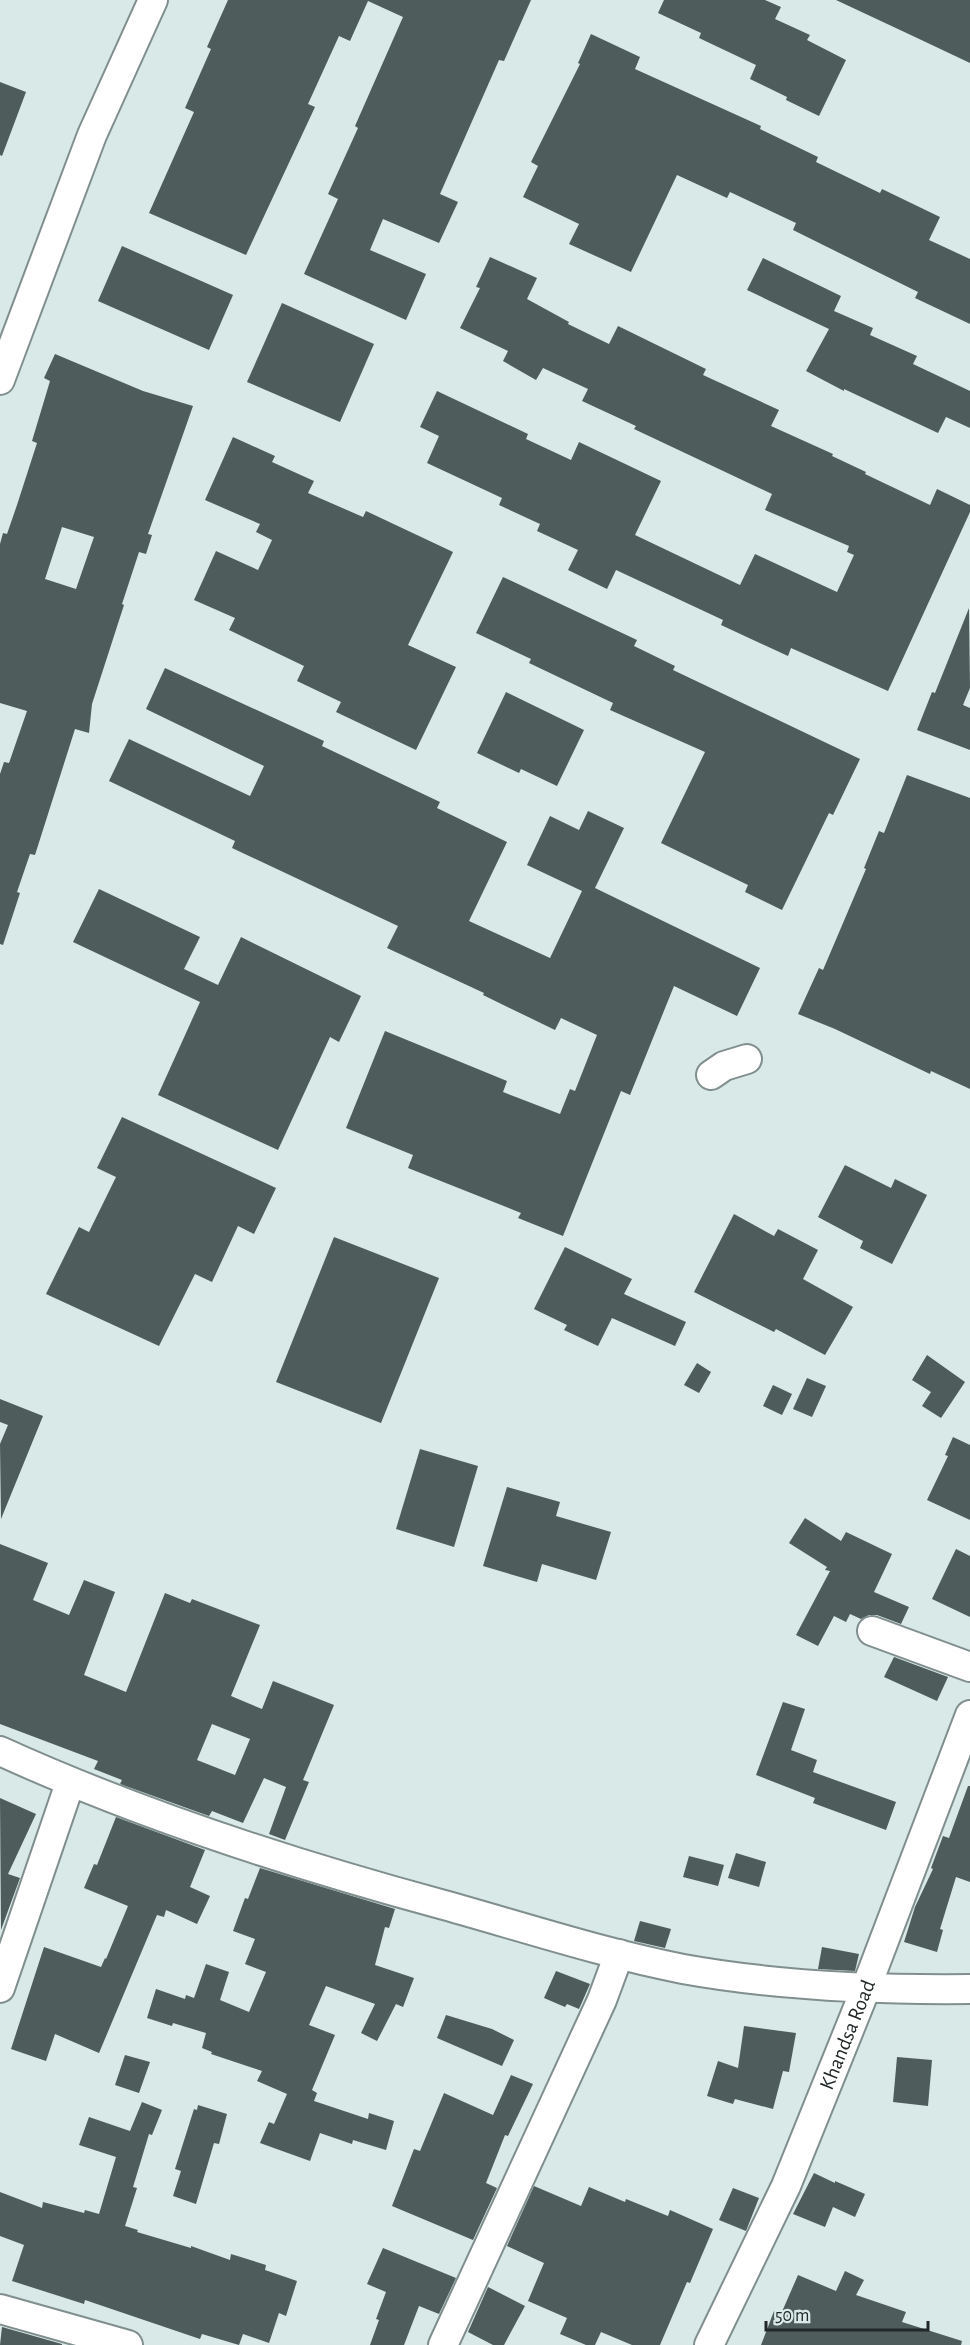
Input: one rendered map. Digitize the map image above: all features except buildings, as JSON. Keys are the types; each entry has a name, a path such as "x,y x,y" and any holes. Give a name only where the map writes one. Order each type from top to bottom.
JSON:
{"street":[{"path":"0,380 92,135 153,0"},
{"path":"711,1075 724,1066 747,1059"},
{"path":"872,1631 970,1667"},
{"name":"Khandsa Road","path":"709,2345 786,2186 866,1988 970,1715"},
{"path":"0,1751 70,1783 169,1821 340,1877 619,1954 682,1968 754,1980 866,1988 970,1989"},
{"path":"0,1984 70,1783"},
{"path":"443,2345 602,2000 619,1954"},
{"path":"0,2309 99,2342 128,2345"}]}
